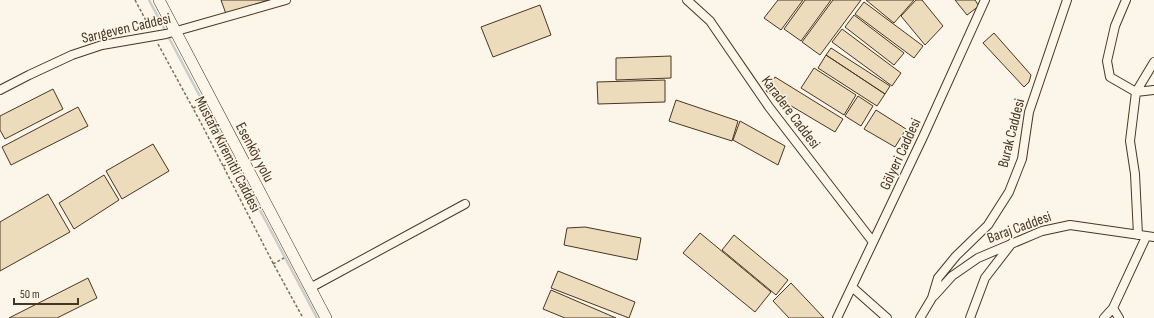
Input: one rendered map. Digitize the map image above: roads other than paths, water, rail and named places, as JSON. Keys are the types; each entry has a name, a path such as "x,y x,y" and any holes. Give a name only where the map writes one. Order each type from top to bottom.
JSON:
{"street":[{"name":"Esenköy yolu","path":"159,0 171,33 326,318"},
{"name":"Sarıgeven Caddesi","path":"0,90 29,74 72,55 102,45 171,33 286,0"},
{"name":"Karadere Caddesi","path":"686,0 710,20 769,107 873,242"},
{"name":"Gölyeri Caddesi","path":"837,318 923,137 985,0"},
{"name":"Burak Caddesi","path":"920,318 932,298 938,278 956,256 988,225 1009,192 1022,159 1029,112 1067,0"},
{"path":"1126,0 1115,26 1106,61 1110,77 1136,92 1154,90"},
{"path":"1104,318 1113,308 1146,236 1130,141 1136,92 1154,62"},
{"path":"310,288 465,204"},
{"name":"Baraj Caddesi","path":"932,298 952,276 978,258 1042,231 1070,225 1146,236"},
{"path":"970,318 985,278 1012,243"},
{"path":"852,287 887,318"},
{"path":"1113,308 1119,318"}],"waterway":[{"path":"149,0 317,318"}]}
